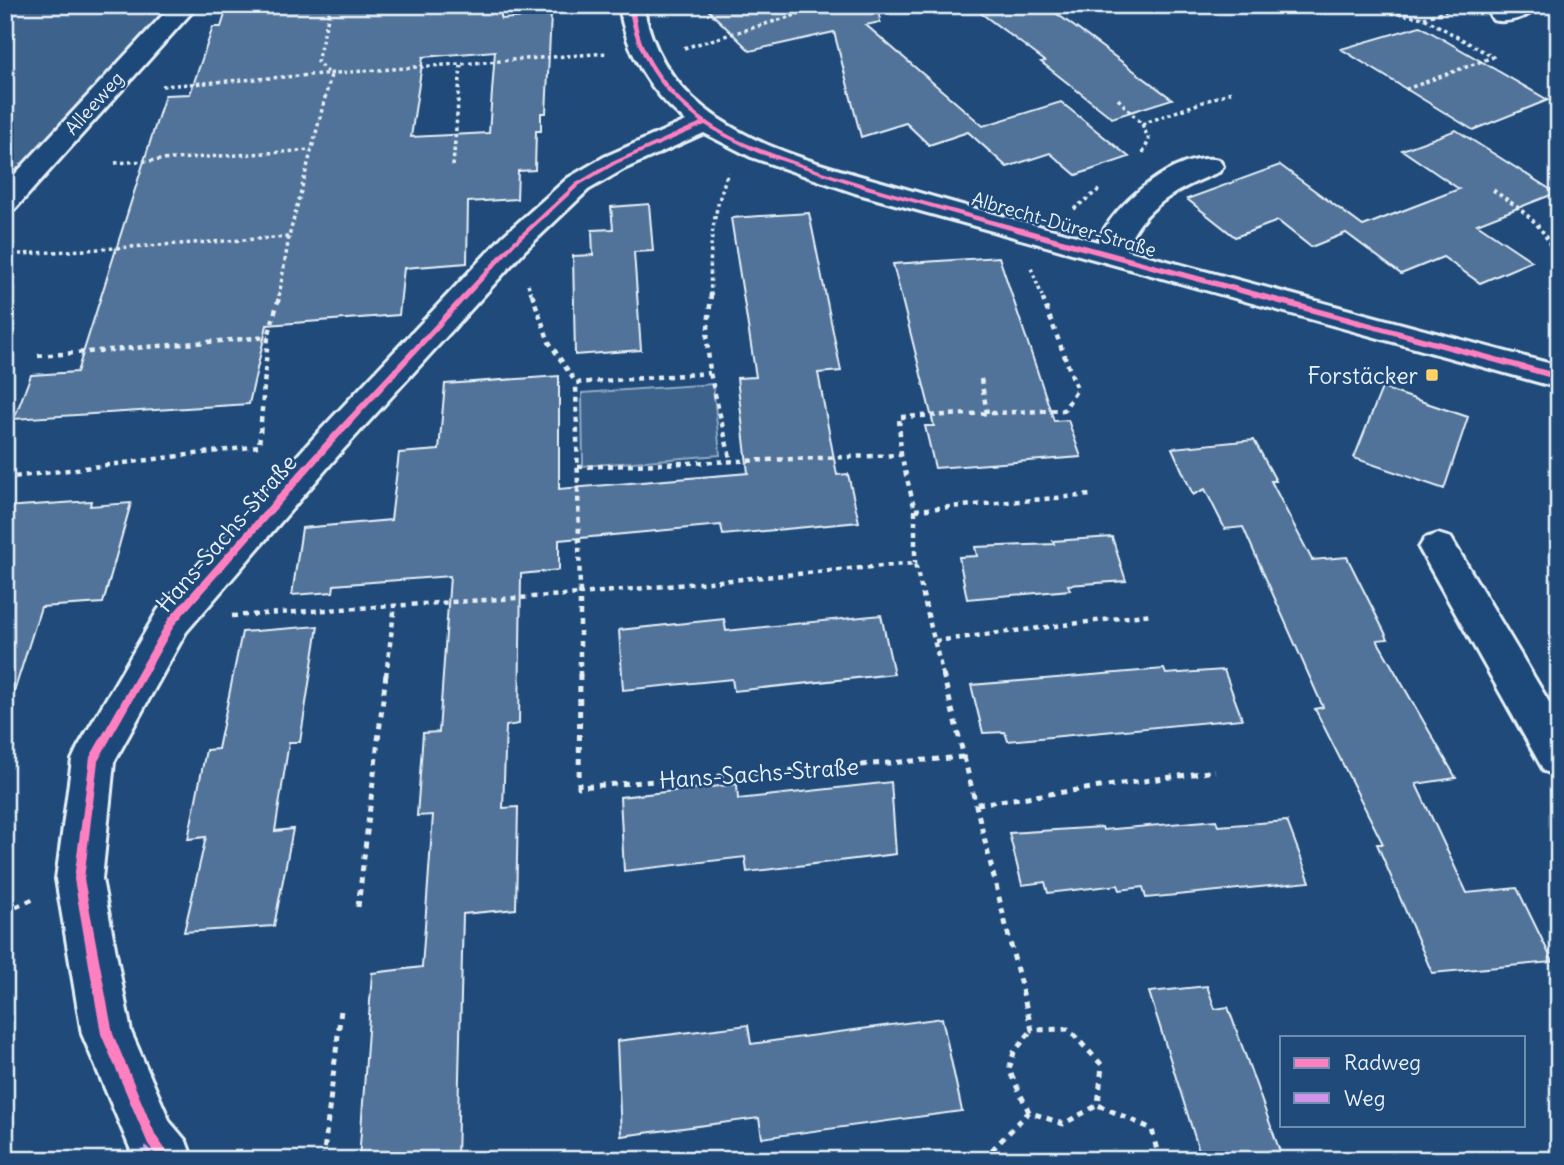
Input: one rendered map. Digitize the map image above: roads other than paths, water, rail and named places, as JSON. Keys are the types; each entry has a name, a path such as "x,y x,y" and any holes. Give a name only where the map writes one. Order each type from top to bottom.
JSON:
{"street":[{"name":"Alleeweg","path":"5,202 105,90 186,5"},
{"name":"Albrecht-Dürer-Straße","path":"631,5 644,55 684,104 706,122 747,146 826,175 1028,233 1553,375"},
{"path":"1502,15 1527,5"},
{"name":"Hans-Sachs-Straße","path":"167,1160 152,1140 107,1034 79,879 93,760 172,621 329,443 514,243 578,184 614,163 706,122"},
{"path":"1109,255 1114,234 1132,210 1154,191 1209,166"},
{"path":"1438,548 1559,758"}],"place":[{"name":"Forstäcker","path":"1432,375"}]}
